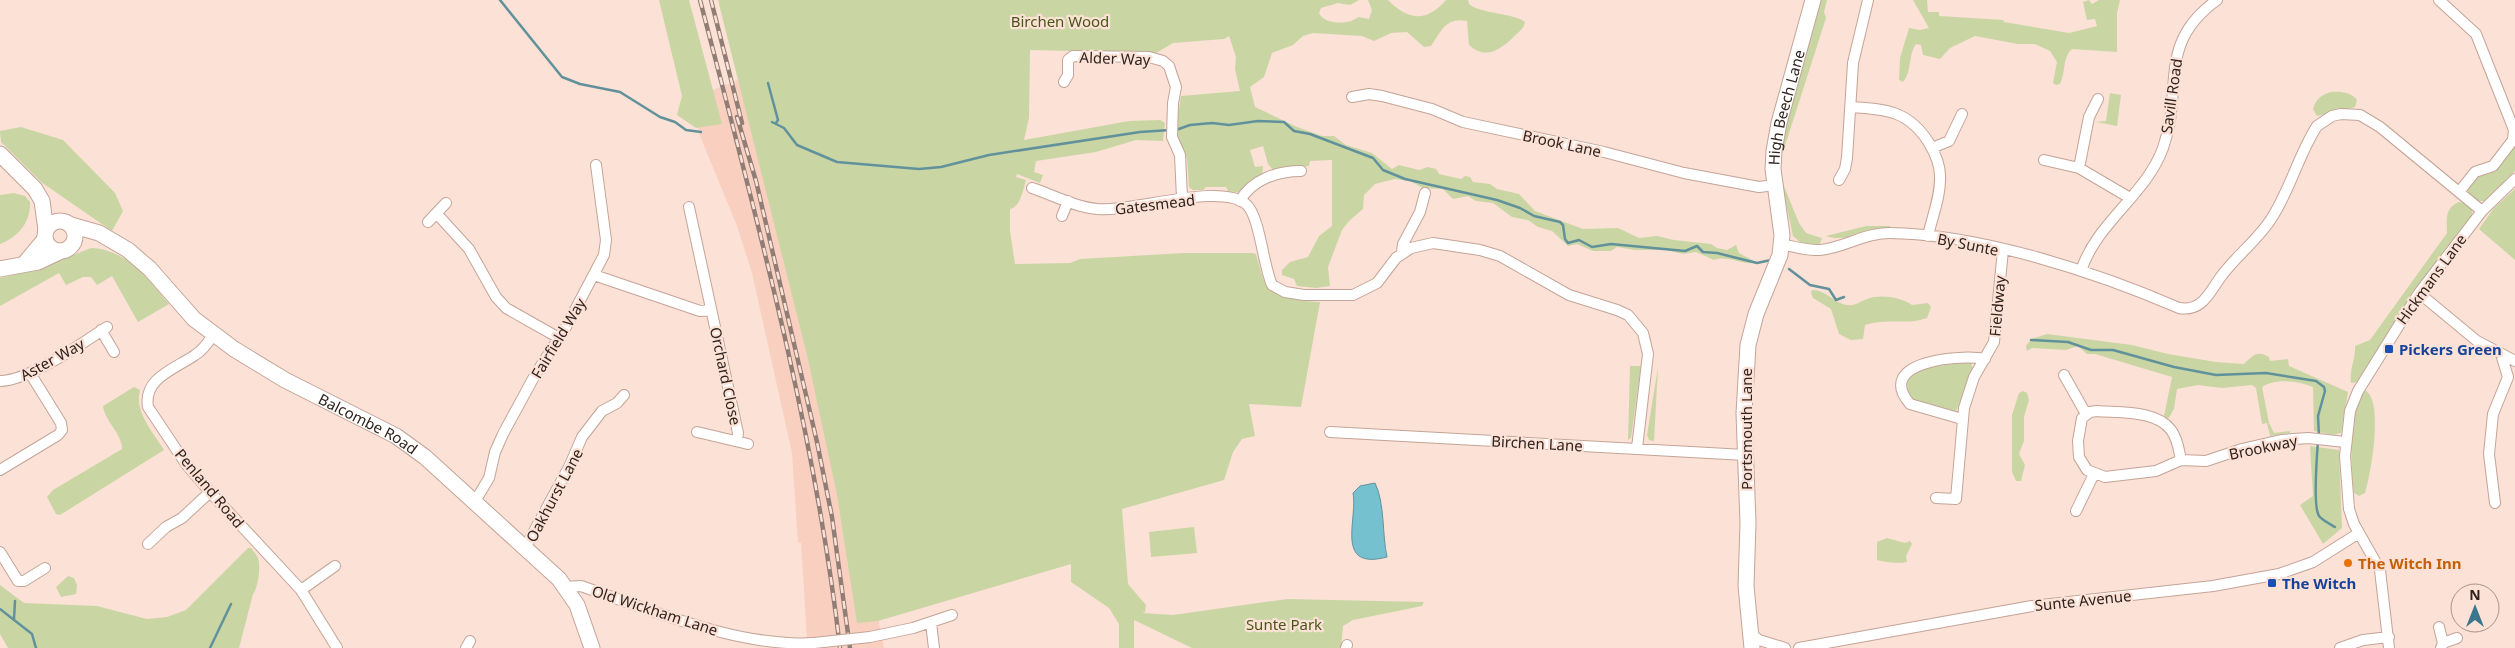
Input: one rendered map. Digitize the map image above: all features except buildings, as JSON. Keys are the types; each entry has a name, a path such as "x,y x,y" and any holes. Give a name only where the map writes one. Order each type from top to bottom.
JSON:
{"street":[{"name":"High Beech Lane","path":"1780,217 1773,169 1776,137 1813,0"},
{"path":"1839,180 1845,169 1847,158 1854,58 1868,0"},
{"name":"Savill Road","path":"2081,271 2093,244 2155,164 2167,135 2176,64 2182,38 2195,18 2217,0"},
{"path":"2439,0 2476,34 2514,130 2513,140 2493,166 2475,172 2459,192"},
{"name":"Alder Way","path":"1064,82 1068,75 1068,60 1073,56 1149,57 1163,61 1173,72 1176,87 1172,137 1180,154 1182,198"},
{"name":"Brook Lane","path":"1352,97 1369,94 1409,102 1463,122 1604,152 1684,173 1759,187 1775,185"},
{"path":"2080,168 2089,117 2098,99"},
{"path":"1850,107 1883,110 1906,117 1915,124 1932,148 1940,177 1928,236"},
{"path":"1932,148 1949,140 1962,114"},
{"name":"By Sunte","path":"1782,246 1820,250 1872,234 1928,236 2003,250 2081,271 2186,309 2194,308 2206,300 2222,275 2267,226 2293,180 2310,136 2317,126 2332,116 2351,114 2360,115 2373,123 2482,211"},
{"path":"0,154 32,185 42,201 74,229 74,241 69,248 38,262 0,269"},
{"path":"2044,160 2080,168 2130,198"},
{"name":"Fairfield Way","path":"474,503 489,478 495,452 503,434 535,375 559,338 604,255 606,240 596,165"},
{"path":"1302,171 1282,172 1254,184 1248,187 1240,201 1252,212 1269,278 1277,289 1324,296 1360,293 1383,278 1402,252 1427,244 1480,250 1500,256 1569,295 1617,310 1637,324 1647,344 1648,354 1637,448"},
{"name":"Hickmans Lane","path":"2390,648 2380,570 2352,518 2348,501 2345,442 2350,411 2358,391 2418,293 2482,211 2515,179"},
{"name":"Gatesmead","path":"1032,188 1084,207 1108,210 1182,198 1230,198 1240,201"},
{"path":"1402,252 1403,244 1414,225 1425,193"},
{"path":"42,201 46,234 51,248 61,251"},
{"path":"1062,216 1068,201"},
{"path":"428,222 438,214 446,203"},
{"name":"Orchard Close","path":"689,207 738,433 737,441"},
{"path":"438,214 469,249 496,297 506,308 559,338"},
{"name":"Portsmouth Lane","path":"1751,641 1746,600 1748,523 1745,455 1745,374 1750,328 1777,265 1782,246 1780,217"},
{"path":"25,263 53,222 67,222"},
{"name":"Balcombe Road","path":"67,222 99,232 105,238 117,243 138,258 181,306 213,335 285,380 403,440 425,457 565,586 576,605 592,648"},
{"path":"1414,225 1427,244"},
{"path":"74,241 105,238"},
{"name":"Fieldway","path":"1936,498 1956,499 1962,419 1974,377 1985,359 1996,332 2003,250"},
{"name":"Orchard Close","path":"594,275 700,311 711,310"},
{"path":"2418,293 2477,341 2515,361"},
{"name":"Aster Way","path":"0,381 11,380 30,373 104,329 114,352"},
{"name":"Penland Road","path":"213,335 202,350 156,380 148,390 147,399 152,414 186,464 301,590 337,648"},
{"path":"2495,503 2489,469 2490,431 2497,401 2511,375 2501,354"},
{"path":"1962,419 1910,404 1903,392 1903,379 1907,371 1922,363 1971,358 1985,359"},
{"path":"0,470 58,435 62,430 61,423 30,373"},
{"path":"2064,375 2086,414"},
{"name":"Oakhurst Lane","path":"525,548 582,442 582,437 602,411 617,403 624,394"},
{"path":"2076,511 2094,474 2087,470 2079,457 2080,424 2086,414 2097,411 2122,413 2158,420 2172,431 2181,460"},
{"name":"Orchard Close","path":"697,432 748,444"},
{"name":"Birchen Lane","path":"1330,432 1745,455"},
{"name":"Brookway","path":"2094,474 2104,477 2144,473 2181,460 2206,461 2269,442 2318,439 2345,442"},
{"path":"148,544 166,527 182,518 210,492"},
{"name":"Sunte Avenue","path":"1799,648 2032,606 2212,586 2279,574 2313,562 2359,533"},
{"path":"0,552 18,581 24,581 45,568"},
{"path":"301,590 335,566"},
{"name":"Old Wickham Lane","path":"565,586 581,586 680,620 758,642 779,645 870,637 931,623 952,615"},
{"path":"931,623 934,648"},
{"path":"2439,627 2442,645 2458,638"},
{"path":"2340,648 2363,640 2389,637"},
{"path":"1751,641 1759,640 1785,648"}],"shaded area":[{"path":"761,71 859,523 884,648 812,648 807,639 801,543 798,543 792,453 752,273 737,226 700,136 692,98"}],"green space":[{"path":"659,0 689,0 722,124 696,128 677,115 682,96"},
{"path":"718,0 1359,0 1350,5 1338,3 1321,8 1319,13 1326,20 1343,22 1354,20 1358,17 1369,19 1372,10 1368,0 1388,0 1403,12 1417,16 1431,13 1446,0 1468,0 1469,4 1474,7 1522,20 1525,22 1523,28 1511,40 1491,52 1477,50 1469,45 1467,21 1460,20 1445,26 1431,46 1424,47 1407,32 1391,33 1374,41 1362,36 1313,33 1303,36 1293,45 1272,53 1264,77 1250,87 1255,107 1297,127 1322,136 1334,136 1346,145 1372,153 1392,169 1399,165 1419,170 1428,167 1436,169 1439,174 1461,179 1465,176 1470,177 1473,182 1490,184 1497,189 1519,194 1535,211 1583,229 1618,228 1639,238 1657,236 1711,244 1717,248 1727,250 1736,245 1739,253 1756,262 1748,263 1725,258 1714,260 1696,252 1683,254 1666,250 1635,250 1617,247 1611,251 1593,251 1577,244 1568,246 1552,231 1538,227 1528,220 1512,217 1493,203 1476,201 1468,196 1453,199 1443,189 1423,188 1410,181 1395,179 1375,184 1364,195 1363,209 1342,230 1328,267 1330,286 1316,288 1297,286 1294,279 1282,275 1282,270 1290,262 1308,257 1319,236 1332,226 1332,160 1310,161 1309,166 1273,170 1268,164 1263,146 1250,150 1255,167 1263,166 1262,177 1241,193 1228,191 1226,187 1206,187 1203,190 1193,190 1189,187 1187,159 1175,134 1181,96 1240,91 1235,69 1236,57 1229,36 1224,39 1173,43 1156,53 1030,50 1029,118 1024,140 1129,121 1160,120 1165,123 1163,141 1136,140 1096,152 1036,161 1034,172 1043,175 1040,183 1017,174 1016,177 1026,180 1023,193 1017,205 1010,209 1010,231 1015,264 1070,263 1080,259 1184,253 1253,253 1256,254 1263,279 1275,293 1303,298 1303,301 1320,302 1301,407 1249,404 1255,436 1242,439 1233,452 1224,480 1122,509 1128,584 1146,605 1145,612 1142,613 1173,615 1287,599 1424,602 1422,606 1353,620 1343,626 1341,648 1192,648 1134,620 1134,648 1119,648 1119,624 1109,608 1071,582 1071,564 878,621 857,623 837,495 807,355"},
{"path":"1818,0 1827,0 1824,12 1826,18 1783,152 1782,144"},
{"path":"1913,0 1927,0 1928,12 1939,12 1939,16 2003,20 2004,22 2069,33 2097,26 2095,19 2087,20 2083,2 2089,0 2092,4 2099,0 2120,0 2117,13 2117,52 2072,49 2065,61 2060,84 2056,85 2053,83 2057,62 2050,51 2035,44 2018,44 1975,36 1950,48 1940,59 1923,55 1921,45 1916,44 1908,73 1903,82 1899,80 1900,58 1909,28 1920,30 1929,28"},
{"path":"2331,92 2342,92 2352,95 2357,100 2355,107 2317,116 2313,109 2317,100"},
{"path":"2110,93 2121,95 2117,126 2096,122 2106,121"},
{"path":"21,127 63,140 115,193 123,211 112,231 41,182 1,142 0,131"},
{"path":"2515,146 2515,171 2484,201 2476,201 2467,194 2468,187 2478,174 2497,168"},
{"path":"1781,179 1799,223 1806,233 1822,238 1819,246 1800,242 1793,236"},
{"path":"2515,189 2515,260 2479,229 2494,208"},
{"path":"14,193 25,196 30,202 30,209 26,222 18,233 0,244 0,195"},
{"path":"2459,202 2472,208 2472,216 2405,306 2358,382 2351,383 2355,346 2370,340 2447,233 2447,215 2451,208"},
{"path":"1866,226 1890,226 1890,229 1840,238 1826,236"},
{"path":"91,248 116,254 136,267 169,304 138,322 112,276 97,285 91,277 83,277 66,285 59,273 0,306 0,278 38,269"},
{"path":"1812,290 1822,292 1848,305 1856,304 1872,297 1890,297 1912,305 1928,303 1931,307 1927,318 1865,325 1863,339 1851,340 1839,334 1831,309 1813,298"},
{"path":"2047,334 2132,345 2168,354 2216,362 2244,364 2258,354 2269,357 2270,361 2288,359 2289,366 2348,392 2341,433 2333,435 2314,431 2313,387 2288,381 2274,382 2262,387 2269,423 2274,433 2290,431 2290,433 2270,436 2267,423 2262,424 2256,388 2252,385 2222,388 2198,385 2177,389 2174,409 2168,419 2164,416 2172,377 2095,354 2087,354 2078,346 2066,350 2032,348 2027,351 2026,346 2031,339"},
{"path":"1971,363 1973,369 1956,411 1953,413 1914,401 1909,395 1907,385 1910,375 1922,368"},
{"path":"1630,366 1641,366 1631,438 1628,440"},
{"path":"1658,367 1654,441 1649,440 1647,435"},
{"path":"134,387 140,390 139,398 142,414 164,450 60,515 56,514 47,497 53,490 122,449 119,438 104,412 103,406"},
{"path":"2365,390 2371,397 2375,422 2370,470 2365,493 2359,496 2354,493 2352,438 2355,409 2359,398"},
{"path":"2023,391 2027,393 2029,400 2024,417 2024,441 2019,454 2025,465 2021,481 2016,481 2012,472 2012,415 2019,393"},
{"path":"2310,446 2339,450 2342,528 2323,544 2300,505 2313,496"},
{"path":"1194,527 1197,553 1151,557 1149,532"},
{"path":"1887,538 1905,543 1910,541 1912,544 1906,556 1907,562 1877,560 1877,542"},
{"path":"248,548 251,548 257,557 259,571 258,582 239,648 8,648 0,634 0,585 24,603 97,606 147,619 167,617 186,610"},
{"path":"68,576 74,578 77,585 76,594 61,597 56,587"}],"water":[{"path":"1375,483 1382,509 1387,557 1371,559 1360,557 1354,550 1352,540 1353,493 1360,486"}],"waterway":[{"path":"500,0 562,77 580,84 620,92 660,117 675,122 686,130 701,132"},
{"path":"768,83 778,120 776,123"},
{"path":"1176,130 1190,125 1212,123 1229,125 1258,121 1284,122 1294,131 1310,134 1373,158 1383,170 1405,179 1497,200 1520,208 1534,216 1560,222 1563,225 1565,239 1568,243 1579,240 1592,247 1611,244 1685,251 1697,246 1703,252 1717,253 1757,263 1771,260"},
{"path":"772,122 784,128 797,145 837,162 919,169 941,167 989,155 1140,132 1170,130"},
{"path":"1789,269 1810,285 1829,289 1836,300 1844,297"},
{"path":"2031,340 2068,342 2091,350 2113,350 2174,367 2216,375 2266,373 2316,381 2324,387 2325,391 2318,416 2319,436"},
{"path":"2318,441 2317,511 2320,517 2335,527"},
{"path":"14,619 15,601"},
{"path":"210,648 231,604"},
{"path":"0,609 32,634 36,648"}],"railway":[{"path":"700,0 762,241 799,403 829,566 840,648"},
{"path":"711,0 742,123"},
{"path":"737,117 756,181 817,442 832,517 850,648"}],"place":[{"name":"Pickers Green","path":"2389,349"},
{"name":"The Witch Inn","path":"2348,563"},
{"name":"The Witch","path":"2272,583"}],"park label":[{"name":"Birchen Wood","path":"1060,21"},
{"name":"Sunte Park","path":"1284,624"}]}
